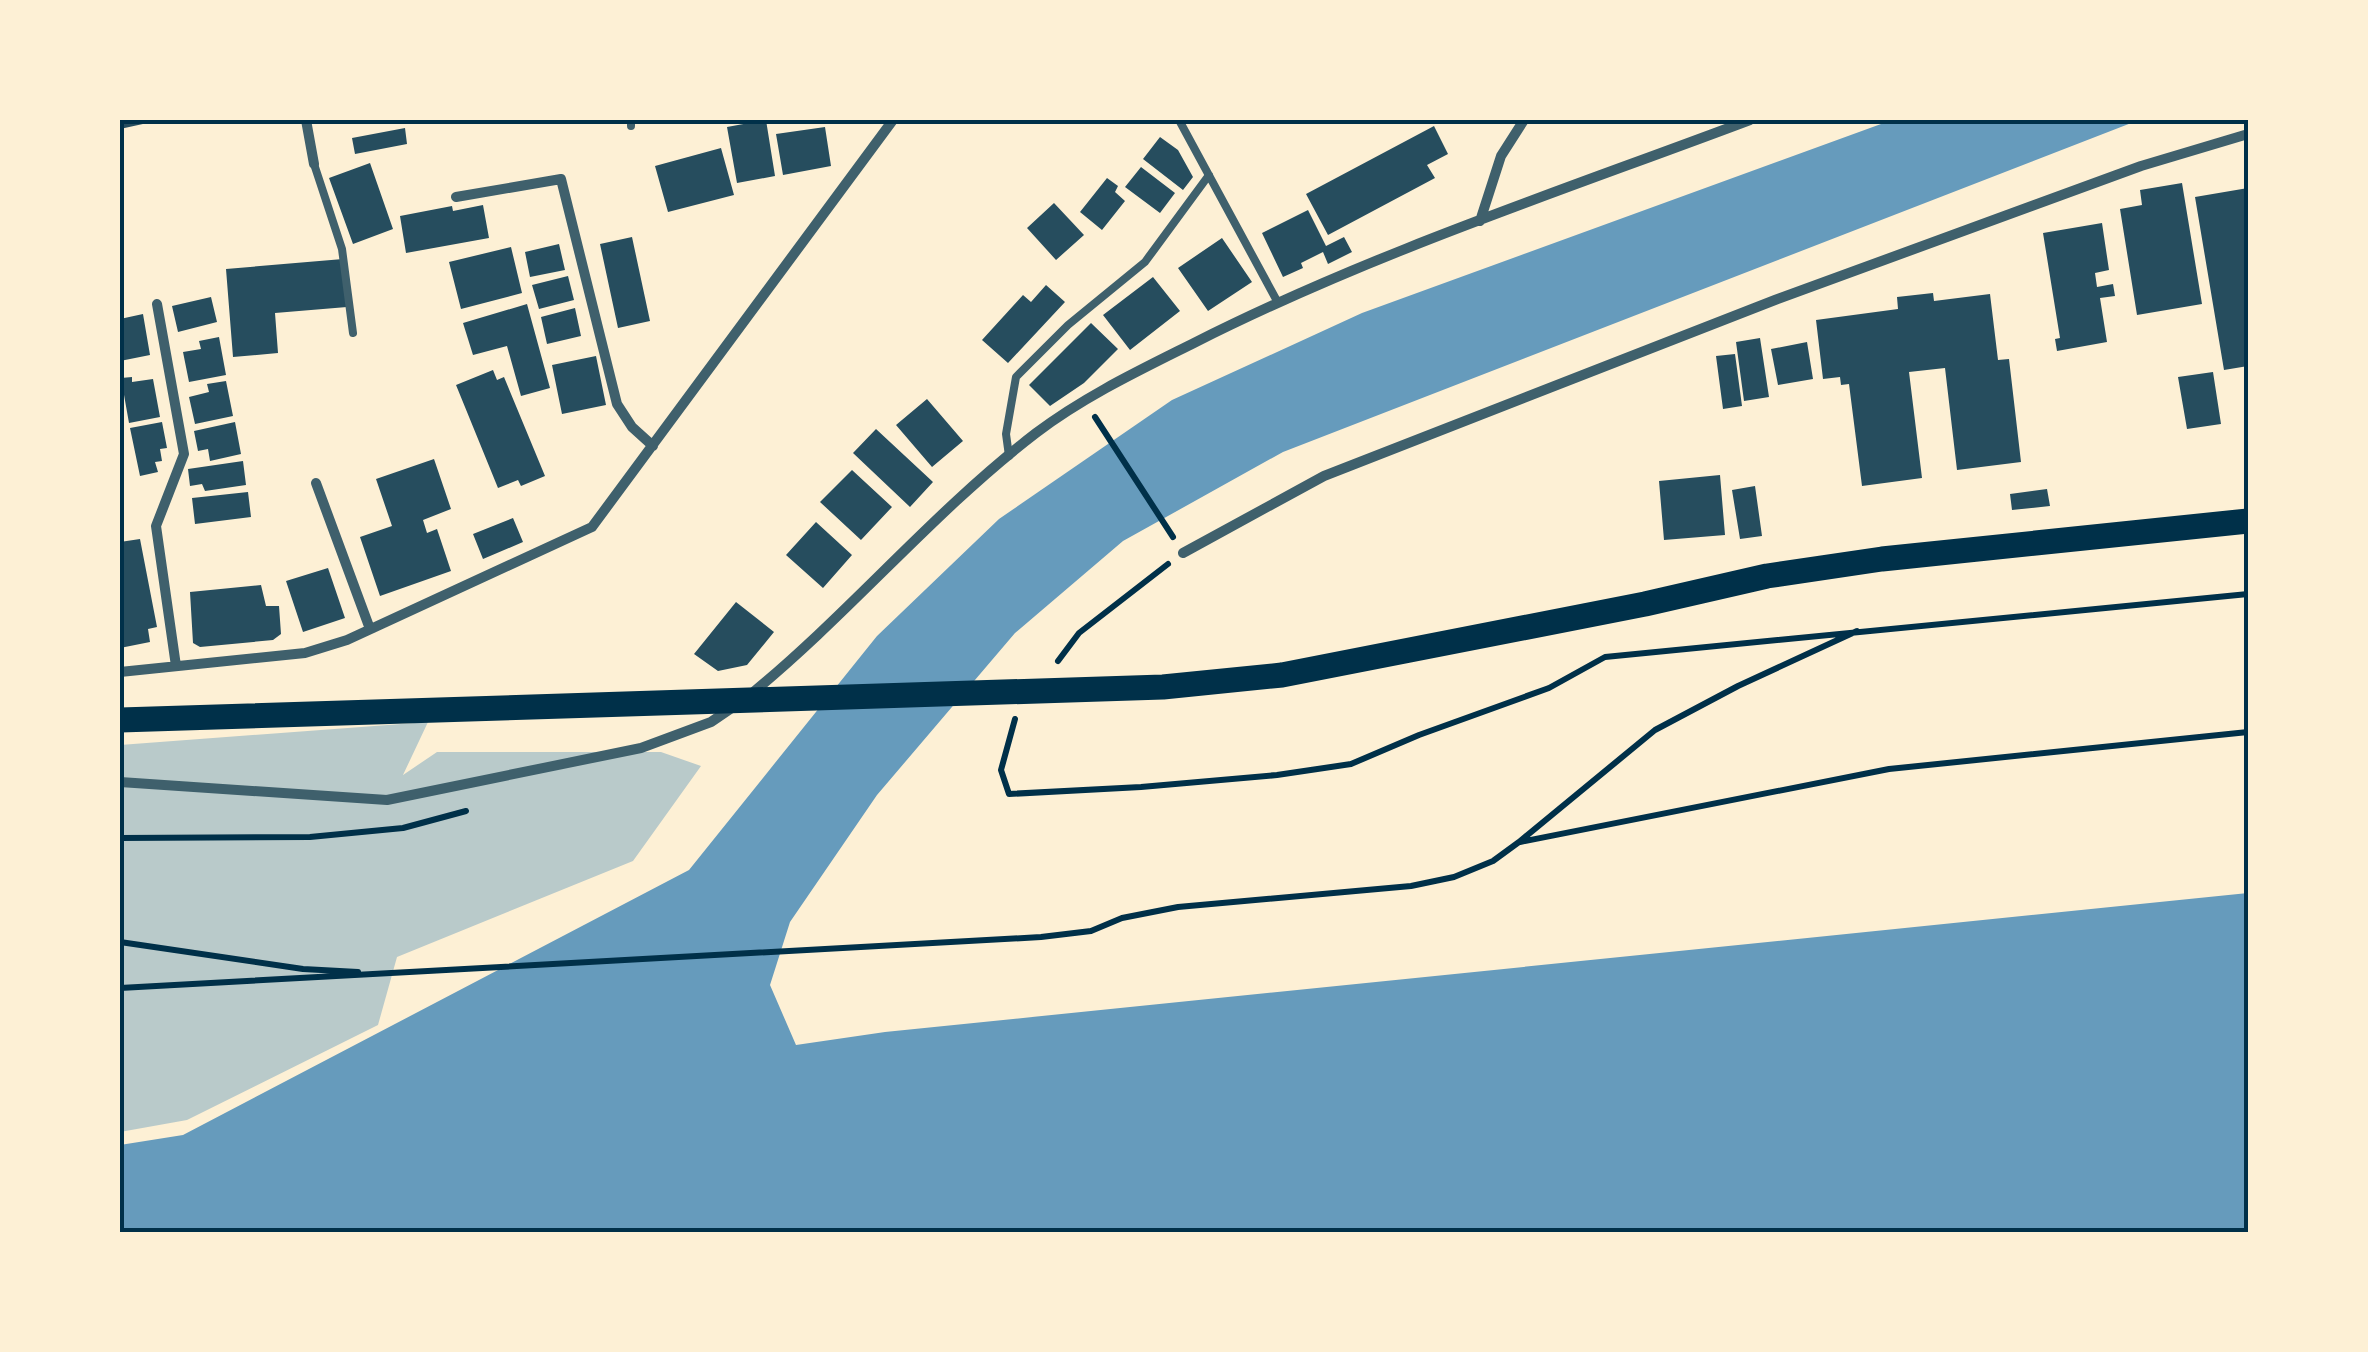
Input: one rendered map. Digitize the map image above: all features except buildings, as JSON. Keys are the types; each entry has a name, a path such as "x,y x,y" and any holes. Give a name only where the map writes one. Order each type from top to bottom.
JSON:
{"main road":[{"path":"120,720 1203,683 1282,675 1645,604 1766,576 1882,559 2248,521"}],"street":[{"path":"306,120 314,164"},
{"path":"120,672 305,652 370,630 592,527 893,120"},
{"path":"1480,222 1501,156 1524,120"},
{"path":"120,782 387,800 641,748 711,722 751,694 826,629 953,502 1036,433 1101,390 1277,301 1750,120"},
{"path":"1183,553 1324,476 1775,300 2141,166 2248,134"},
{"path":"456,197 561,180 617,404 632,428 652,446"},
{"path":"157,304 184,454 156,526 176,666"},
{"path":"316,482 370,630"}],"lane":[{"path":"1178,120 1277,301"},
{"path":"314,164 342,250 352,333"},
{"path":"1009,457 1006,434 1016,376 1068,324 1145,262 1209,175"}],"path":[{"path":"1090,409 1183,553"},
{"path":"1010,794 1141,787 1352,764 1549,688 1605,657 2248,594"},
{"path":"120,988 1041,937 1091,931 1122,918 1178,907 1410,886 1467,872 1492,861 1655,730 1857,631"},
{"path":"1519,842 1890,769 2248,732"},
{"path":"120,942 303,969 395,974"}],"shaded area":[{"path":"428,722 403,775 437,752 661,752 701,766 633,861 397,957 378,1025 187,1120 120,1132 120,745"}],"water":[{"path":"1892,120 2139,120 1283,452 1123,541 1015,633 877,795 790,922 770,985 796,1045 885,1032 2248,893 2248,1232 120,1232 120,1145 183,1135 689,870 877,636 999,519 1172,400 1362,313"}]}
